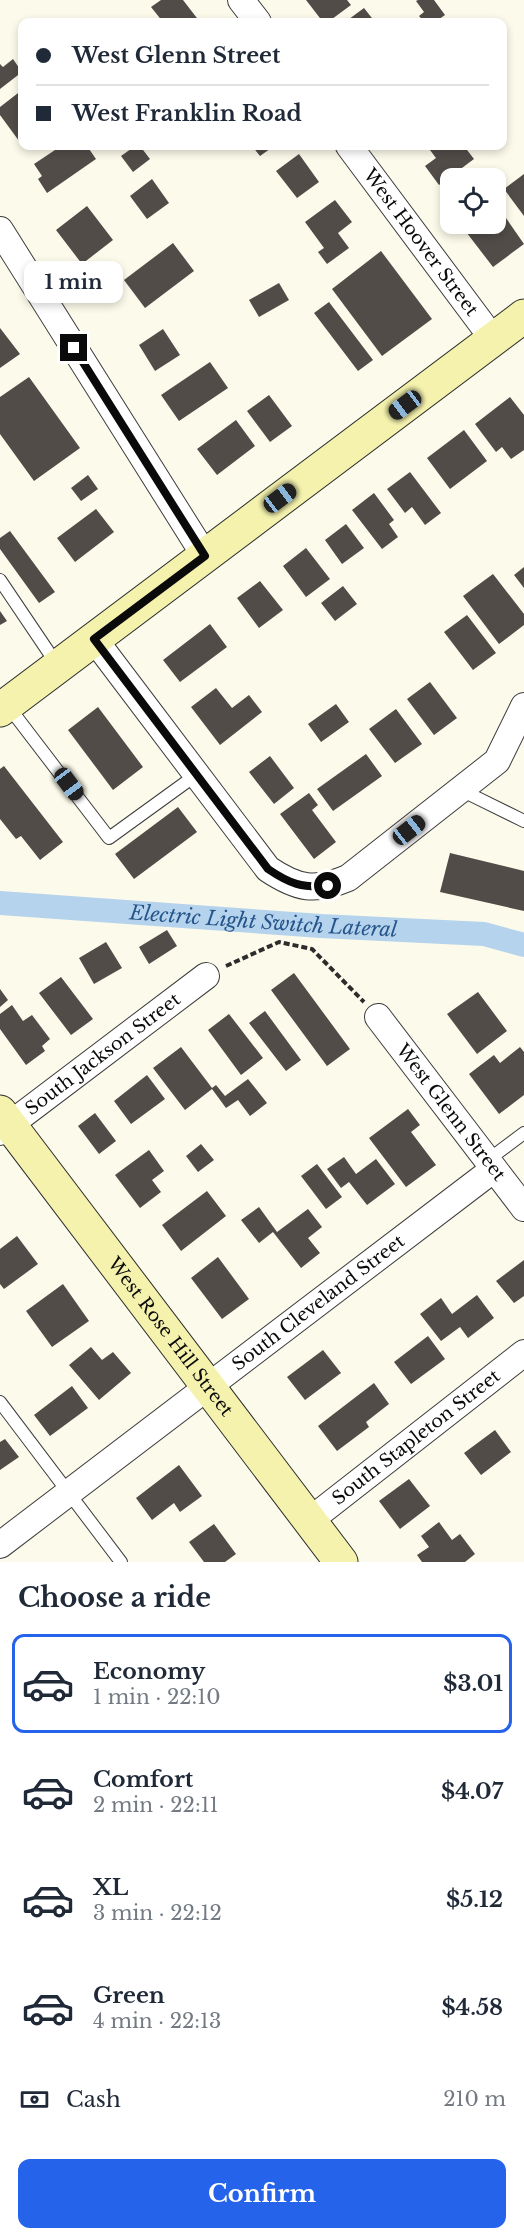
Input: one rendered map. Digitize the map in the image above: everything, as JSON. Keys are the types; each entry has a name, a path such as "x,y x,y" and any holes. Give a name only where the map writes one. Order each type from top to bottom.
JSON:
{"street":[{"path":"241,0 255,18"},
{"name":"West Hoover Street","path":"352,150 494,339"},
{"path":"0,230 205,556"},
{"path":"4,707 524,316"},
{"path":"94,639 268,869 287,882 308,887 328,886 348,878 497,761 521,722"},
{"name":"South Jackson Street","path":"3,1123 206,976"},
{"name":"West Glenn Street","path":"378,1017 524,1208"},
{"name":"West Rose Hill Street","path":"3,1123 208,1387 340,1562"},
{"name":"South Cleveland Street","path":"0,1545 208,1387 491,1165"},
{"name":"South Stapleton Street","path":"309,1521 524,1353"}],"lane":[{"path":"0,580 58,666"},
{"path":"4,707 110,838 196,774"},
{"path":"461,790 524,821"},
{"path":"491,1165 524,1132"},
{"path":"0,1402 121,1562"}],"path":[{"path":"206,976 279,942 312,949 378,1017"}],"building":[{"path":"161,0 183,0 197,18 160,18 151,7"},
{"path":"306,0 347,0 351,5 333,18 320,18"},
{"path":"434,0 445,15 441,18 421,18 419,16 424,12 416,1"},
{"path":"364,8 372,18 350,18"},
{"path":"13,59 18,66 18,75 0,89 0,64 3,67"},
{"path":"18,93 18,140 0,115 0,107"},
{"path":"55,150 90,150 96,159 47,193 38,179 42,176 34,164"},
{"path":"129,150 143,150 150,159 133,172 121,156"},
{"path":"255,150 268,150 260,156"},
{"path":"430,150 467,150 474,159 462,168 440,168 439,185 425,166 436,158"},
{"path":"299,154 319,182 297,198 276,171"},
{"path":"524,174 524,216 506,192 506,188"},
{"path":"152,179 169,203 147,219 130,196"},
{"path":"335,200 352,222 338,233 349,248 327,264 318,252 324,248 305,222"},
{"path":"87,206 113,240 82,264 56,230"},
{"path":"506,218 524,244 493,267 468,234 506,234"},
{"path":"173,243 194,271 145,308 124,280"},
{"path":"381,251 432,319 382,356 332,289"},
{"path":"279,283 289,300 259,317 249,300"},
{"path":"329,302 373,360 358,371 314,313"},
{"path":"0,328 20,354 0,368"},
{"path":"163,329 180,355 155,371 139,345"},
{"path":"210,362 228,388 179,421 161,395"},
{"path":"29,377 80,448 34,481 0,434 0,397"},
{"path":"269,395 292,426 270,442 247,411"},
{"path":"510,397 524,415 524,450 511,459 502,447 496,452 475,424"},
{"path":"236,420 255,446 217,475 197,449"},
{"path":"464,430 487,461 450,489 427,458"},
{"path":"410,472 441,513 425,525 412,507 405,513 387,489"},
{"path":"88,475 98,489 81,501 71,488"},
{"path":"374,493 394,520 389,524 398,537 382,549 352,510"},
{"path":"96,509 114,532 75,562 57,538"},
{"path":"346,524 364,548 342,564 325,540"},
{"path":"10,531 55,592 39,603 0,549 0,538"},
{"path":"306,548 330,579 306,597 283,566"},
{"path":"524,567 524,588 514,575"},
{"path":"493,574 524,614 524,625 499,644 463,596"},
{"path":"260,581 283,610 259,628 237,598"},
{"path":"343,586 357,604 335,621 321,603"},
{"path":"0,611 7,621 0,625"},
{"path":"467,615 496,653 473,670 444,632"},
{"path":"210,624 227,647 180,682 163,660"},
{"path":"430,682 457,718 434,735 407,699"},
{"path":"216,688 232,708 249,695 262,712 220,745 191,707"},
{"path":"336,704 349,722 321,742 308,724"},
{"path":"98,707 143,767 113,790 68,730"},
{"path":"396,709 422,744 395,763 369,729"},
{"path":"366,754 382,776 333,811 317,789"},
{"path":"270,756 294,788 274,804 249,772"},
{"path":"4,766 63,842 40,860 21,836 16,839 0,819 0,769"},
{"path":"309,793 318,805 312,810 336,842 314,859 280,814"},
{"path":"178,807 197,832 134,879 115,854"},
{"path":"450,853 524,871 524,911 440,892"},
{"path":"167,930 177,946 149,964 139,947"},
{"path":"106,942 122,968 94,984 79,958"},
{"path":"294,973 350,1049 327,1066 271,990"},
{"path":"61,977 93,1019 71,1035 39,993"},
{"path":"0,989 8,1000 0,1007"},
{"path":"478,992 507,1031 477,1054 447,1014"},
{"path":"12,1005 23,1021 32,1015 50,1039 42,1046 45,1051 26,1065 0,1029 0,1014"},
{"path":"265,1011 301,1060 286,1071 249,1023"},
{"path":"229,1014 263,1058 241,1075 208,1030"},
{"path":"181,1047 212,1088 216,1085 225,1096 248,1079 267,1103 250,1116 238,1100 226,1108 212,1089 185,1110 153,1068"},
{"path":"520,1047 524,1052 524,1095 499,1114 469,1074 494,1055 500,1063"},
{"path":"147,1075 165,1099 131,1124 114,1101"},
{"path":"408,1109 420,1125 411,1132 436,1165 406,1187 369,1138"},
{"path":"95,1113 116,1141 99,1154 78,1126"},
{"path":"201,1144 214,1160 198,1172 186,1156"},
{"path":"149,1150 164,1171 152,1180 161,1192 140,1208 115,1175"},
{"path":"344,1157 356,1174 376,1159 395,1184 367,1205 349,1182 341,1188 327,1169"},
{"path":"317,1164 342,1197 326,1209 301,1176"},
{"path":"207,1191 226,1216 181,1251 162,1225"},
{"path":"259,1207 277,1232 308,1209 322,1227 308,1238 320,1253 301,1268 273,1232 259,1243 241,1220"},
{"path":"17,1236 38,1264 4,1289 0,1284 0,1249"},
{"path":"218,1257 249,1299 222,1319 191,1278"},
{"path":"524,1260 524,1296 514,1303 496,1281"},
{"path":"63,1284 89,1321 52,1347 26,1311"},
{"path":"477,1295 494,1318 468,1338 460,1327 441,1341 420,1314 441,1298 452,1314"},
{"path":"428,1336 445,1359 411,1384 394,1362"},
{"path":"91,1347 102,1360 113,1352 131,1373 99,1400 69,1365"},
{"path":"323,1350 341,1373 305,1400 287,1377"},
{"path":"374,1383 389,1404 366,1422 369,1427 337,1451 318,1426"},
{"path":"72,1386 88,1408 50,1436 34,1415"},
{"path":"495,1430 511,1452 481,1475 464,1453"},
{"path":"5,1439 19,1457 0,1470 0,1442"},
{"path":"179,1465 202,1496 180,1512 174,1503 152,1520 136,1498"},
{"path":"409,1479 430,1506 400,1529 379,1501"},
{"path":"439,1522 452,1540 460,1534 475,1554 465,1562 422,1562 417,1555 429,1547 421,1536"},
{"path":"214,1524 236,1554 225,1562 204,1562 189,1542"}],"waterway":[{"name":"Electric Light Switch Lateral","path":"0,903 321,926 484,934 524,945"}],"route":[{"path":"74,348 205,556 94,639 268,869 287,882 308,887 328,886"}]}
